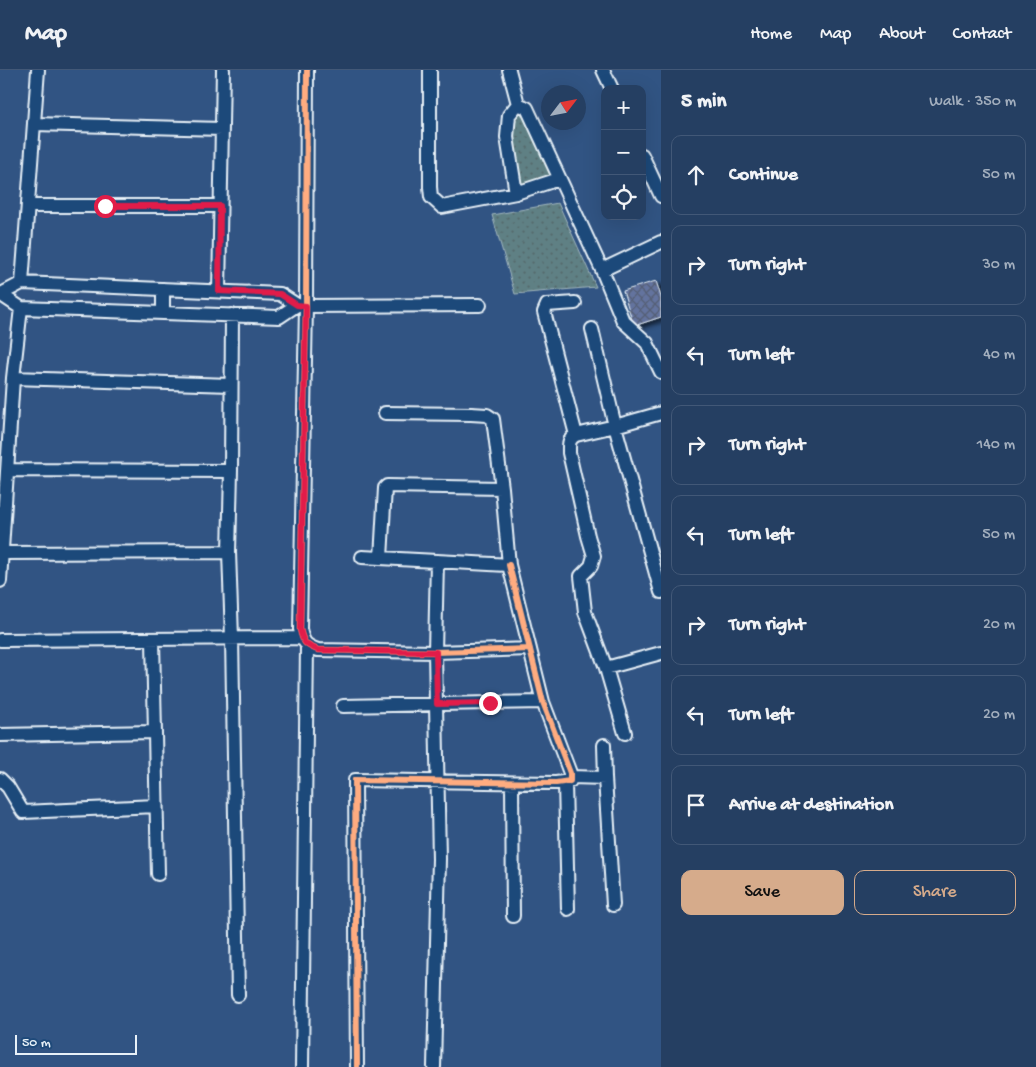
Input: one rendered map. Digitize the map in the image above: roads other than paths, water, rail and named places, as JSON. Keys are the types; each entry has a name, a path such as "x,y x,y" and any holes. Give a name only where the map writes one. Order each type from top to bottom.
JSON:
{"street":[{"path":"22,283 38,70"},
{"path":"219,291 223,70"},
{"path":"302,1067 304,642 300,629 302,306 307,70"},
{"path":"430,70 431,197 442,207 516,192 559,179"},
{"path":"509,70 518,104"},
{"path":"603,70 610,85"},
{"path":"516,192 507,137 509,114 518,104"},
{"path":"518,104 527,108 602,270 623,321 647,343 661,372"},
{"path":"34,124 222,129"},
{"path":"646,164 661,196"},
{"path":"28,206 220,206"},
{"path":"602,270 661,242"},
{"path":"302,306 280,294 22,283 1,294 21,308 279,317 302,306 480,306"},
{"path":"163,289 164,313"},
{"path":"575,302 547,305 544,312 576,434"},
{"path":"0,582 13,378 21,308"},
{"path":"232,315 229,552 238,995"},
{"path":"592,329 661,592"},
{"path":"13,378 231,385"},
{"path":"385,413 471,414 491,416 493,419 509,565 543,702 568,780 568,909"},
{"path":"625,733 606,668 584,612 581,576 591,566 594,556 568,443 576,434 616,426 661,413"},
{"path":"7,470 231,471"},
{"path":"381,558 386,487 502,488"},
{"path":"2,552 229,552"},
{"path":"362,557 509,565"},
{"path":"434,1067 439,859 436,652 437,561"},
{"path":"0,640 232,638 304,642 318,650 436,652 530,649"},
{"path":"153,640 158,874"},
{"path":"606,668 661,653"},
{"path":"343,706 543,702"},
{"path":"0,735 154,732"},
{"path":"604,745 613,905"},
{"path":"357,1067 355,780 512,783 605,778"},
{"path":"0,779 8,787 23,812 156,806"},
{"path":"512,783 513,916"}]}
